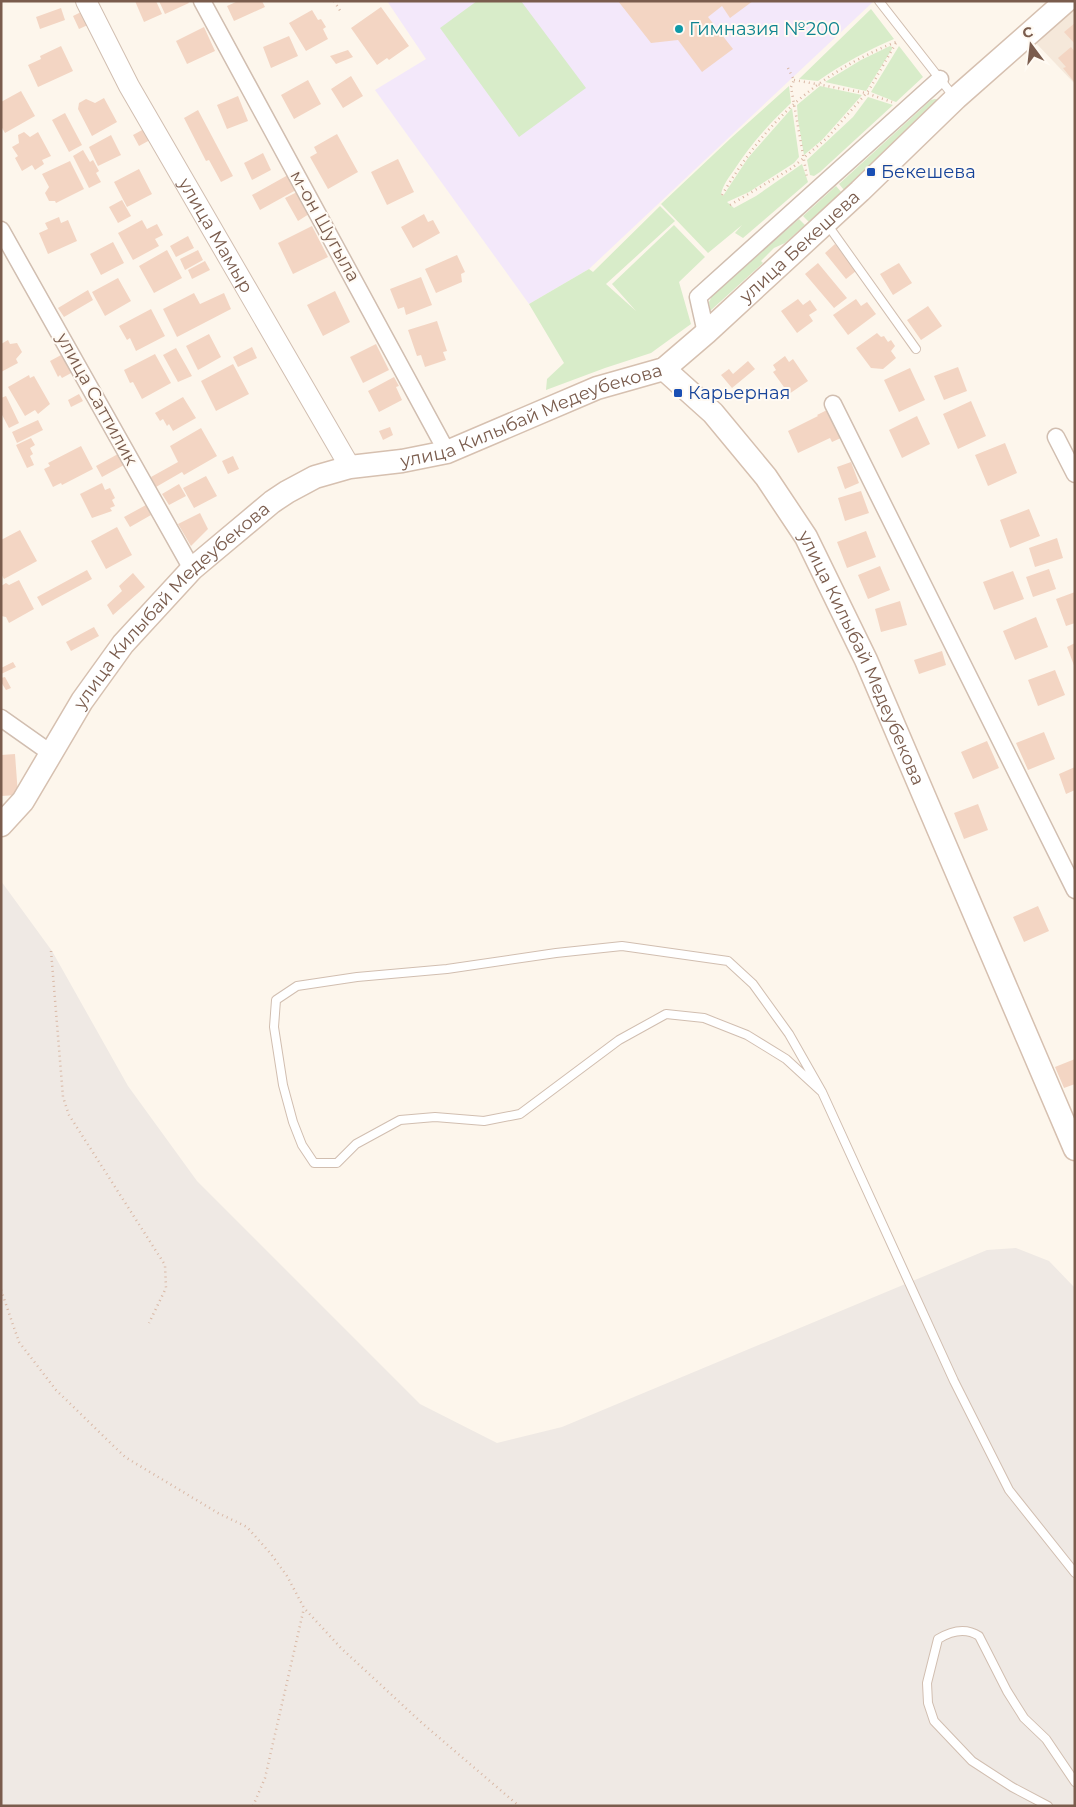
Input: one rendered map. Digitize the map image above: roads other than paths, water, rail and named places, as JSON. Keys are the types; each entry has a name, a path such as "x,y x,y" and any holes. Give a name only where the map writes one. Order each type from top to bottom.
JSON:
{"main road":[{"name":"улица Бекешева","path":"664,370 826,222 956,98 1066,1"},
{"name":"улица Килыбай Медеубекова","path":"1,825 23,801 82,701 123,644 192,569 272,502 316,477 350,467 402,461 447,452 597,388 664,370 713,414 766,477 806,537 869,668 1075,1149"}],"street":[{"name":"улица Мамыр","path":"86,1 148,120 350,467"},
{"name":"м-он Шугыла","path":"202,1 447,452"},
{"path":"706,333 698,297 940,79"},
{"name":"улица Саттилик","path":"1,230 192,569"},
{"path":"833,404 1075,890"},
{"path":"1056,437 1075,474"},
{"path":"1,718 52,754"}],"lane":[{"path":"879,1 956,98"},
{"path":"826,222 916,349"},
{"path":"822,1092 786,1059 747,1035 704,1018 666,1014 620,1040 520,1114 484,1121 435,1117 400,1120 356,1144 338,1163 314,1163 302,1145 293,1122 283,1085 274,1027 276,1000 297,986 622,946 728,961 753,984 789,1034 822,1092 942,1355 1009,1490 1075,1573"},
{"path":"1048,1806 972,1762 934,1721 928,1703 927,1683 938,1639 947,1633 960,1630 972,1631 979,1636 1024,1718 1046,1739 1075,1782"}],"place":[{"name":"Гимназия №200","path":"679,29"},
{"name":"Бекешева","path":"871,172"},
{"name":"Карьерная","path":"678,393"}]}
